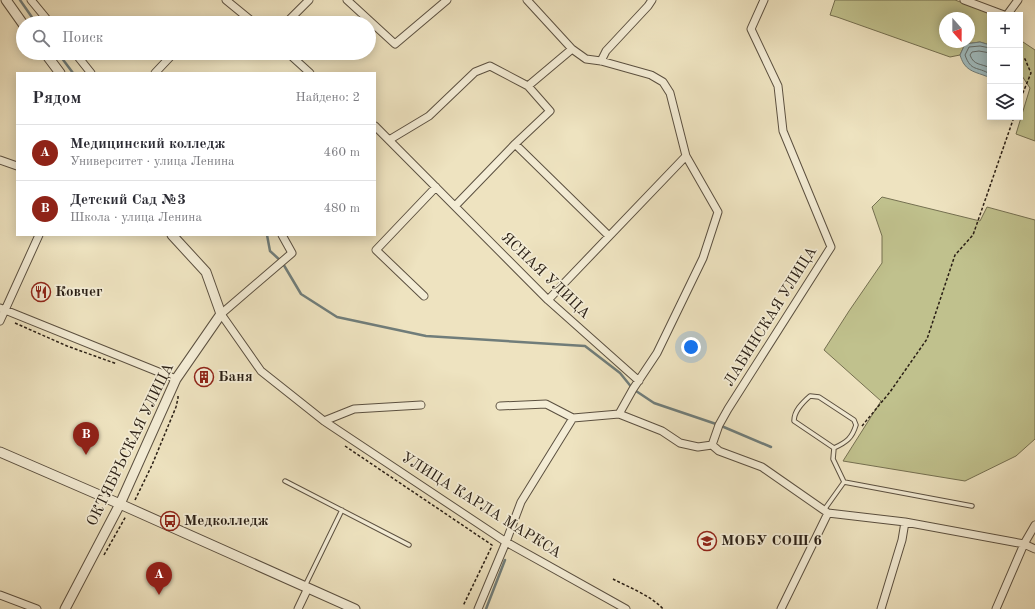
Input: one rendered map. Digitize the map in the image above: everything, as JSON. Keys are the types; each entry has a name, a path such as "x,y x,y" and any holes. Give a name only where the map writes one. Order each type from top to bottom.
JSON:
{"street":[{"path":"6,0 17,16"},
{"path":"31,0 44,16"},
{"path":"226,0 245,16"},
{"path":"293,16 309,0"},
{"path":"346,0 364,16"},
{"path":"376,27 395,44 448,0"},
{"path":"527,0 572,49 586,59 601,61 651,76 662,82 670,93 686,156 718,212 703,258 657,353 619,414"},
{"path":"601,61 606,51 652,0"},
{"name":"ЛАБИНСКАЯ УЛИЦА","path":"712,445 728,409 831,247 783,131 778,86 751,29 764,0"},
{"path":"964,0 996,12"},
{"path":"1009,12 1018,0"},
{"path":"528,86 572,49"},
{"path":"50,60 59,72"},
{"path":"81,60 90,72"},
{"path":"156,72 167,60"},
{"path":"296,60 309,72"},
{"path":"389,140 429,116 475,72 490,66 528,86 550,110 458,203"},
{"name":"ЯСНАЯ УЛИЦА","path":"376,127 548,300 639,381"},
{"path":"515,144 609,236"},
{"path":"548,300 686,156"},
{"path":"0,160 16,166"},
{"path":"424,296 376,250 436,187"},
{"path":"0,321 2,310 39,236"},
{"name":"УЛИЦА КАРЛА МАРКСА","path":"171,236 206,272 221,314 261,371 324,421 506,542 626,609"},
{"name":"ОКТЯБРЬСКАЯ УЛИЦА","path":"65,609 120,504 174,382 221,314 292,253 283,236"},
{"path":"2,310 174,382"},
{"path":"500,406 546,404 573,418 619,414 662,431 680,443 698,447 712,445 719,451 762,467 826,512 905,522 1024,544 1035,549"},
{"path":"324,421 354,409 421,405"},
{"path":"478,609 521,502 573,418"},
{"path":"0,452 130,508 355,609"},
{"path":"781,609 826,512"},
{"path":"881,609 902,540 905,522"},
{"path":"996,609 1024,544 1035,525"},
{"path":"298,609 306,587"},
{"path":"0,595 37,609"}],"lane":[{"path":"810,396 819,397 854,420 856,425 853,433 845,443 834,448 794,421 794,415 803,402 810,396"},
{"path":"834,448 833,459 844,482"},
{"path":"286,481 409,545"},
{"path":"826,512 844,482"},
{"path":"844,482 972,506"},
{"path":"306,587 342,510"}],"path":[{"path":"1023,58 1025,59 1031,73 1023,93"},
{"path":"855,429 863,426 890,392 927,339 955,255 973,234 1013,120"},
{"path":"15,324 120,366"},
{"path":"102,559 152,465 176,407 178,398 174,382"},
{"path":"345,446 492,544 463,606"},
{"path":"613,579 658,603 664,609"}],"green space":[{"path":"835,0 955,0 987,12 987,44 980,42 975,43 975,12 939,12 939,48 963,48 960,55 950,57 830,15"},
{"path":"1023,42 1035,50 1035,141 1016,134 1020,120 1023,120 1023,111 1030,88 1023,78"},
{"path":"882,197 980,221 987,207 1035,220 1035,439 1016,456 965,481 843,461 881,401 824,350 882,263 882,236 872,207"}],"water":[{"path":"980,42 987,44 987,76 969,69 962,61 960,55 963,48 975,48 975,43"}],"waterway":[{"path":"20,0 31,16"},
{"path":"63,60 72,72"},
{"path":"267,236 270,251 282,262 301,294 337,317 426,336 585,346 620,373 633,389 654,403 719,425 771,447"},
{"path":"486,609 505,560"}],"place":[{"name":"Ковчег","path":"41,292"},
{"name":"Баня","path":"204,377"},
{"name":"Детский Сад №3","path":"86,455"},
{"name":"Медколледж","path":"170,521"},
{"name":"МОБУ СОШ 6","path":"707,541"},
{"name":"Медицинский колледж","path":"159,595"}]}
